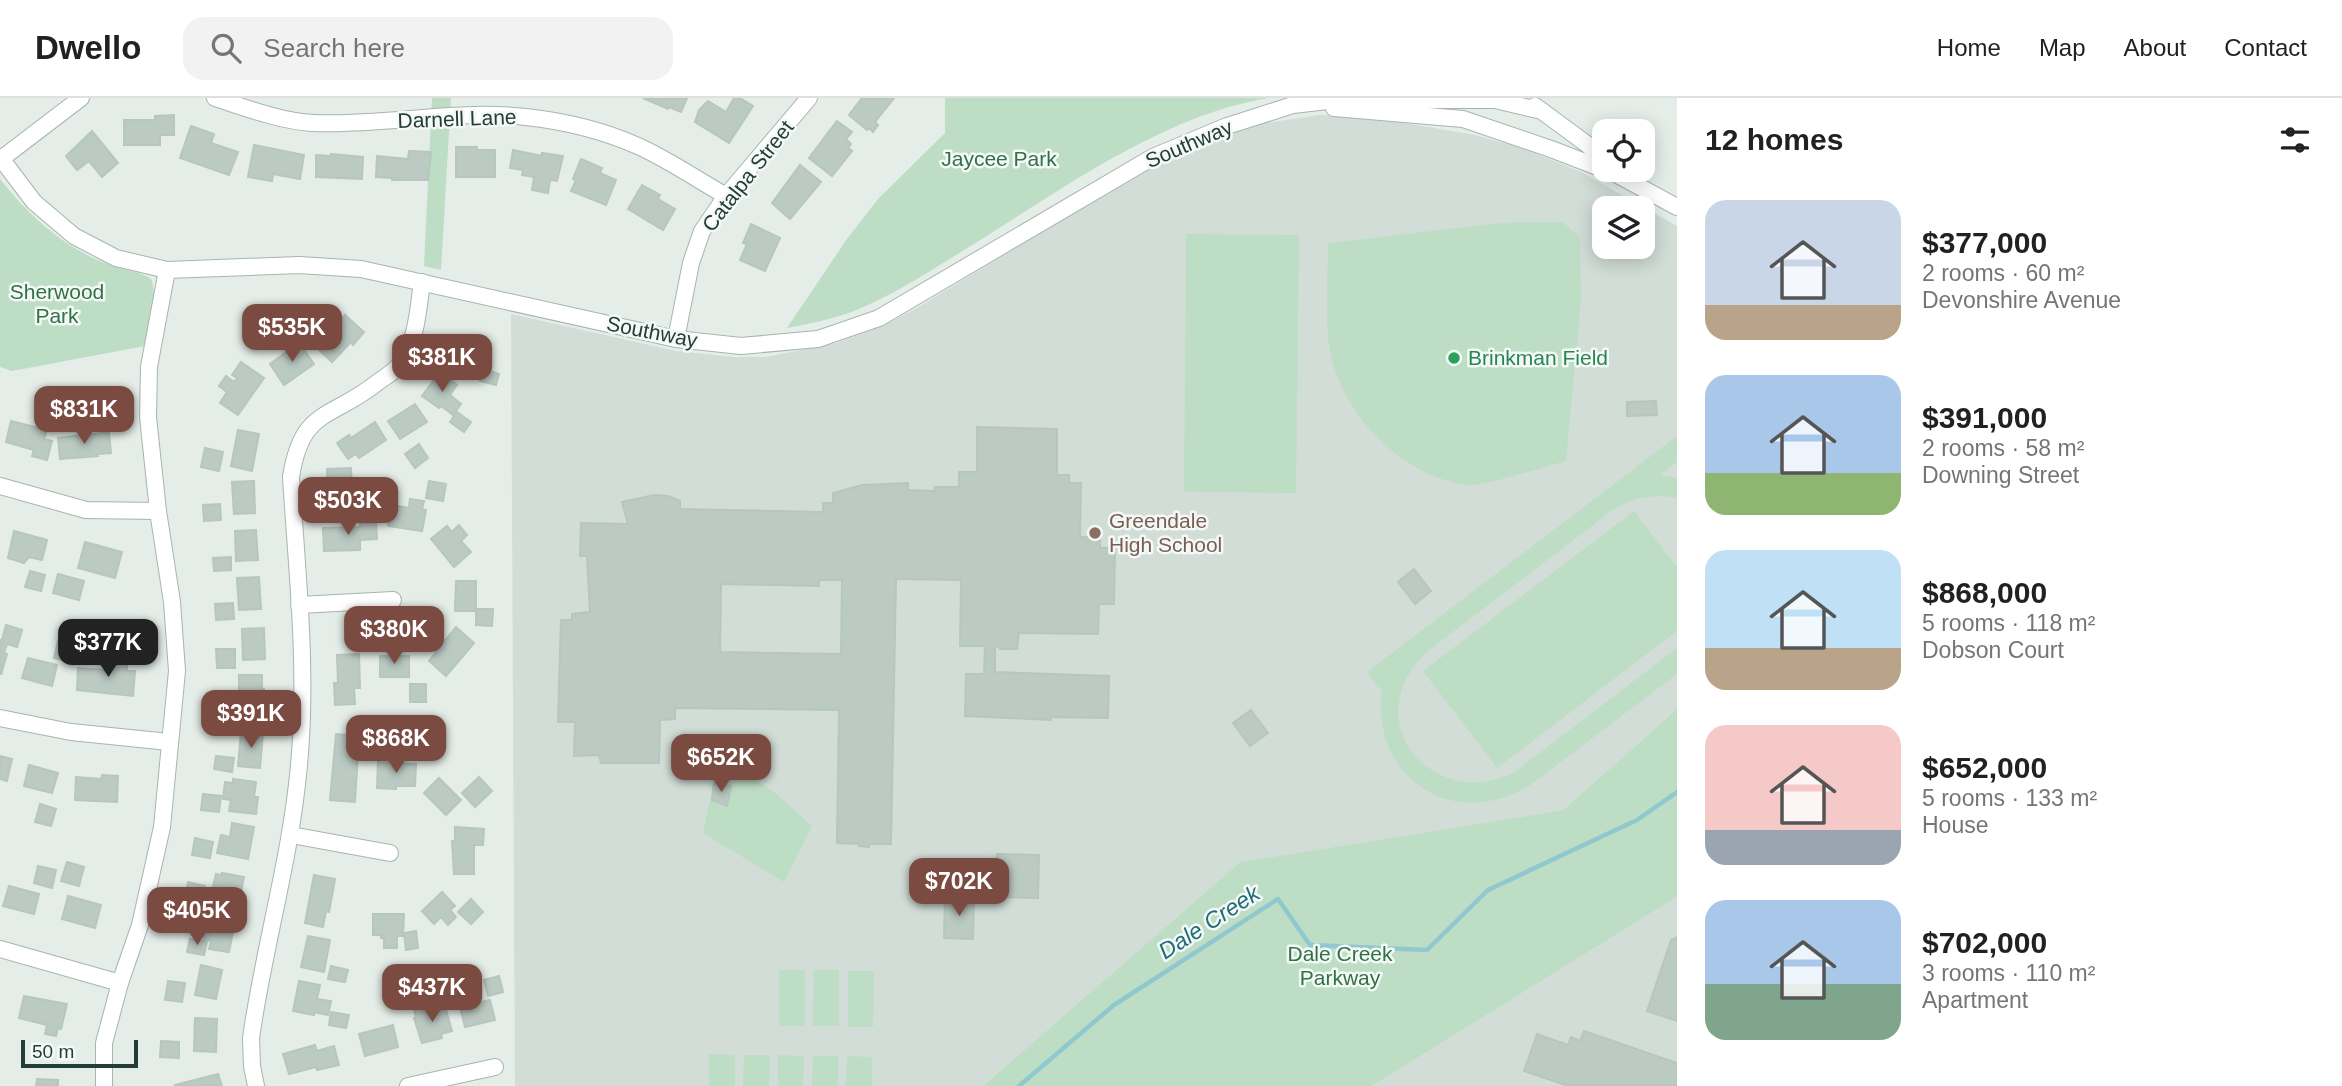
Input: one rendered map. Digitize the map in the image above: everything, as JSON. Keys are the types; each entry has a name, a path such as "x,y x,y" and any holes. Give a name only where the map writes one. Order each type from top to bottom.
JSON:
{"street":[{"path":"0,158 81,98"},
{"name":"Darnell Lane","path":"215,98 272,115 310,122 359,123 475,115 525,117 578,126 639,146 726,196"},
{"name":"Catalpa Street","path":"676,339 691,263 702,231 726,196 809,98"},
{"name":"Southway","path":"1525,98 1592,149"},
{"path":"1463,99 1463,120"},
{"name":"Southway","path":"0,158 34,202 74,236 116,258 167,270 299,265 361,269 676,339 741,346 818,339 879,318 1153,157 1227,127 1293,105 1336,100 1463,99 1495,100 1542,111"},
{"name":"Southway","path":"1293,105 1463,120 1592,163"},
{"name":"Southway","path":"1634,182 1677,206"},
{"path":"104,1086 104,1043 120,983 140,925 162,827 177,671 172,602 158,511 148,417 149,367 167,270"},
{"path":"256,1086 251,1038 290,835 299,766 303,701 291,477 295,452 304,433 319,418 366,392 398,366 414,338 422,282"},
{"path":"0,486 86,510 158,511"},
{"path":"299,605 393,600"},
{"path":"0,718 71,732 169,742"},
{"path":"290,835 390,853"},
{"path":"0,949 120,983"},
{"path":"408,1086 495,1067"}],"shaded area":[{"name":"Greendale High School","path":"1320,115 1368,117 1470,134 1520,147 1581,172 1592,178 1592,182 1599,182 1624,196 1592,196 1592,259 1655,259 1655,214 1677,226 1677,709 1563,810 1240,862 983,1086 515,1086 511,314 676,351 733,357 766,357 837,343 882,326 917,308 1103,195 1165,160 1213,140 1266,123"},
{"path":"1677,897 1677,1086 1372,1086"}],"green space":[{"path":"432,98 451,98 441,270 424,266"},
{"name":"Jaycee Park","path":"945,98 1268,98 1186,122 1146,141 1067,185 943,263 863,307 826,320 787,328 847,239 878,199 945,133"},
{"name":"Sherwood Park","path":"0,179 23,206 63,241 94,258 151,279 154,304 145,346 12,371 0,367"},
{"name":"Brinkman Field","path":"1563,222 1580,238 1581,301 1566,461 1475,485 1443,479 1419,469 1377,437 1359,416 1345,394 1335,370 1328,334 1328,243 1501,223"},
{"path":"1186,234 1299,235 1296,493 1184,492"},
{"path":"1677,436 1677,462 1660,475 1677,478 1677,498 1644,498 1614,509 1424,654 1405,681 1399,706 1401,729 1410,750 1426,766 1445,777 1468,782 1492,781 1516,771 1677,648 1677,674 1529,786 1500,799 1471,803 1445,799 1422,788 1403,770 1389,747 1382,720 1382,688 1379,689 1367,672"},
{"path":"1634,511 1677,567 1677,631 1497,768 1423,671"},
{"name":"Dale Creek Parkway","path":"1677,709 1677,897 1372,1086 983,1086 1240,862 1563,810"},
{"path":"717,769 758,782 780,797 812,826 784,882 703,833"},
{"path":"779,970 805,970 805,1026 779,1026"},
{"path":"814,970 839,970 839,1026 813,1026"},
{"path":"848,971 874,971 873,1027 848,1027"},
{"path":"709,1054 735,1055 735,1086 709,1086"},
{"path":"744,1055 770,1055 769,1086 743,1086"},
{"path":"778,1055 804,1056 803,1086 778,1086"},
{"path":"813,1056 838,1056 838,1086 812,1086"},
{"path":"847,1056 872,1057 872,1086 846,1086"}],"building":[{"path":"643,98 687,98 681,112"},
{"path":"734,98 740,98 753,106 729,143 695,122 699,110 708,101 726,112"},
{"path":"862,98 894,98 875,122 878,125 873,132 849,115"},
{"path":"174,115 174,135 160,135 160,145 124,145 124,120 155,120 155,116"},
{"path":"837,121 852,132 846,139 851,144 848,148 852,151 832,176 809,158"},
{"path":"191,126 214,134 211,143 238,152 229,175 180,158"},
{"path":"92,131 118,163 102,177 89,161 77,170 66,156"},
{"path":"254,145 304,155 300,179 273,174 272,181 248,177"},
{"path":"456,147 495,150 495,177 456,177"},
{"path":"513,150 542,156 542,153 563,156 557,181 550,180 548,193 532,190 534,177 522,175 523,170 510,168"},
{"path":"409,151 431,152 428,180 376,177 377,156 408,159"},
{"path":"316,155 363,157 362,179 316,177"},
{"path":"581,159 602,168 600,173 616,180 606,205 571,191"},
{"path":"800,165 821,182 790,219 772,203"},
{"path":"642,185 660,195 658,199 675,209 663,230 628,209"},
{"path":"751,224 780,238 765,271 740,260"},
{"path":"345,315 364,332 332,362 316,347"},
{"path":"279,320 295,328 288,342 272,335"},
{"path":"451,341 484,348 479,369 447,362"},
{"path":"299,343 314,364 284,385 270,364"},
{"path":"241,362 264,378 238,415 220,403 227,392 219,386 226,376 234,382 237,378 232,375"},
{"path":"483,369 499,374 496,385 480,381"},
{"path":"440,372 457,385 450,395 461,404 453,415 422,396"},
{"path":"1656,401 1657,415 1627,416 1627,402"},
{"path":"415,404 427,422 400,439 388,421"},
{"path":"457,412 471,422 464,432 450,422"},
{"path":"11,421 47,430 44,439 52,441 47,460 32,456 34,450 6,442"},
{"path":"375,422 386,440 359,458 356,454 348,459 337,443 349,435 351,438"},
{"path":"977,427 1057,429 1057,475 1069,475 1069,483 1081,483 1080,537 1100,537 1100,548 1115,548 1114,604 1099,604 1098,634 1019,633 1017,649 1000,649 995,646 995,672 1109,676 1108,718 1051,717 1051,720 965,716 966,674 984,674 985,646 960,646 961,580 896,579 891,844 869,844 869,847 837,843 839,710 675,708 675,719 660,720 659,763 601,763 599,755 574,756 575,722 558,722 561,620 572,620 572,614 590,612 587,556 580,556 581,523 628,524 622,502 654,495 668,496 680,501 680,509 823,512 823,503 833,503 833,493 862,485 908,483 908,490 935,491 935,487 959,487 959,472 977,472","holes":["819,580 842,580 841,654 720,652 721,584 819,586"]},
{"path":"238,430 259,434 252,471 231,466"},
{"path":"109,432 111,453 60,459 58,438"},
{"path":"419,444 428,458 415,468 405,454"},
{"path":"205,448 223,452 219,471 201,467"},
{"path":"351,468 353,503 329,504 327,469"},
{"path":"254,481 255,513 234,514 232,482"},
{"path":"429,481 446,484 443,501 426,498"},
{"path":"376,490 377,508 359,509 358,491"},
{"path":"410,499 424,501 422,509 426,510 422,531 388,526 392,505 409,508"},
{"path":"220,504 221,520 204,521 203,505"},
{"path":"376,522 377,539 360,540 360,550 324,551 323,528 360,527 360,523"},
{"path":"459,525 467,535 461,541 471,552 454,567 431,539 447,526 452,532"},
{"path":"256,530 258,560 236,561 235,531"},
{"path":"14,531 47,540 42,560 29,557 24,563 8,558"},
{"path":"85,542 122,552 115,578 78,568"},
{"path":"231,557 231,570 214,571 213,558"},
{"path":"1414,569 1431,591 1415,604 1398,582"},
{"path":"30,571 45,575 41,591 25,587"},
{"path":"58,574 84,581 79,600 53,593"},
{"path":"259,577 261,609 239,610 237,578"},
{"path":"456,581 476,581 476,611 455,611"},
{"path":"233,603 234,619 216,620 215,604"},
{"path":"476,609 493,609 492,626 476,625"},
{"path":"6,625 22,630 17,647 7,644 1,675 0,640"},
{"path":"456,627 474,643 446,676 429,661"},
{"path":"264,628 265,659 243,660 242,629"},
{"path":"58,641 71,644 66,661 54,658"},
{"path":"216,649 235,649 235,668 217,668"},
{"path":"359,654 360,688 354,688 355,704 335,705 334,683 338,683 337,655"},
{"path":"380,656 409,656 409,677 380,677"},
{"path":"28,658 57,665 52,686 22,678"},
{"path":"108,659 122,660 127,664 127,671 135,671 133,696 77,690 78,668 107,670"},
{"path":"239,675 262,675 262,714 239,714"},
{"path":"410,684 426,684 426,702 410,702"},
{"path":"1251,710 1268,733 1250,746 1233,723"},
{"path":"241,731 263,733 260,768 238,766"},
{"path":"336,734 359,736 355,802 330,800"},
{"path":"373,741 389,742 388,758 372,758"},
{"path":"0,756 12,759 7,781 0,779"},
{"path":"216,756 234,758 232,772 214,769"},
{"path":"378,762 416,764 415,786 377,788"},
{"path":"29,765 58,773 52,793 24,786"},
{"path":"102,775 118,776 117,802 75,800 76,777 101,779"},
{"path":"479,777 492,791 475,807 462,793"},
{"path":"439,778 461,800 446,815 424,793"},
{"path":"233,779 256,782 256,814 229,811 231,800 223,799 225,782 233,783"},
{"path":"714,783 731,786 727,806 712,800"},
{"path":"203,794 221,796 219,812 201,810"},
{"path":"40,804 56,809 51,826 35,822"},
{"path":"232,823 254,827 248,859 217,853 221,835 230,837"},
{"path":"455,827 484,829 483,845 474,845 474,874 454,874 452,841 455,841"},
{"path":"195,838 213,842 210,858 192,855"},
{"path":"997,854 1039,855 1038,898 996,897"},
{"path":"67,862 84,867 79,886 61,881"},
{"path":"38,866 56,870 52,888 34,883"},
{"path":"216,874 244,877 237,909 216,904 217,896 211,895"},
{"path":"314,875 335,879 329,912 326,911 323,927 305,923"},
{"path":"188,882 205,886 201,906 184,902"},
{"path":"9,886 39,894 34,914 3,906"},
{"path":"442,892 455,906 450,910 456,917 448,925 441,917 434,924 422,911"},
{"path":"68,896 101,905 95,928 62,919"},
{"path":"945,896 974,897 973,939 944,938"},
{"path":"471,899 483,912 471,924 458,912"},
{"path":"373,914 404,914 403,936 397,936 397,948 384,948 384,938 381,938 381,935 373,935"},
{"path":"215,917 235,921 229,952 209,949 211,941 203,940 206,929 212,930"},
{"path":"416,931 418,948 406,950 404,933"},
{"path":"308,936 330,940 324,972 301,967"},
{"path":"1677,937 1677,1021 1647,1011 1671,940"},
{"path":"190,939 207,942 204,955 187,952"},
{"path":"201,965 222,970 216,999 195,995"},
{"path":"331,966 348,970 345,982 328,979"},
{"path":"499,976 503,992 488,996 484,980"},
{"path":"168,981 185,983 182,1002 165,1000"},
{"path":"299,981 320,985 317,999 331,1001 328,1015 293,1011"},
{"path":"24,996 67,1004 61,1029 58,1028 56,1036 45,1034 47,1025 19,1018"},
{"path":"490,1000 495,1020 465,1027 460,1007"},
{"path":"430,1006 432,1013 446,1010 452,1031 441,1034 442,1038 422,1043 414,1010"},
{"path":"331,1012 349,1015 346,1028 329,1025"},
{"path":"195,1018 217,1019 216,1052 194,1051"},
{"path":"393,1025 398,1047 365,1056 359,1034"},
{"path":"1584,1031 1677,1063 1677,1086 1568,1086 1524,1071 1537,1034 1568,1045 1571,1037 1580,1041"},
{"path":"161,1041 179,1042 179,1058 160,1057"},
{"path":"315,1045 317,1051 334,1046 339,1065 317,1070 316,1067 289,1074 283,1054"},
{"path":"218,1074 222,1086 175,1085"},
{"path":"37,1079 58,1080 58,1086 36,1086"}],"waterway":[{"name":"Dale Creek","path":"1019,1086 1114,1005 1278,899 1310,945 1427,950 1488,890 1637,820 1677,792"}],"place":[{"name":"Brinkman Field","path":"1454,358"},
{"name":"Greendale High School","path":"1095,533"}]}
